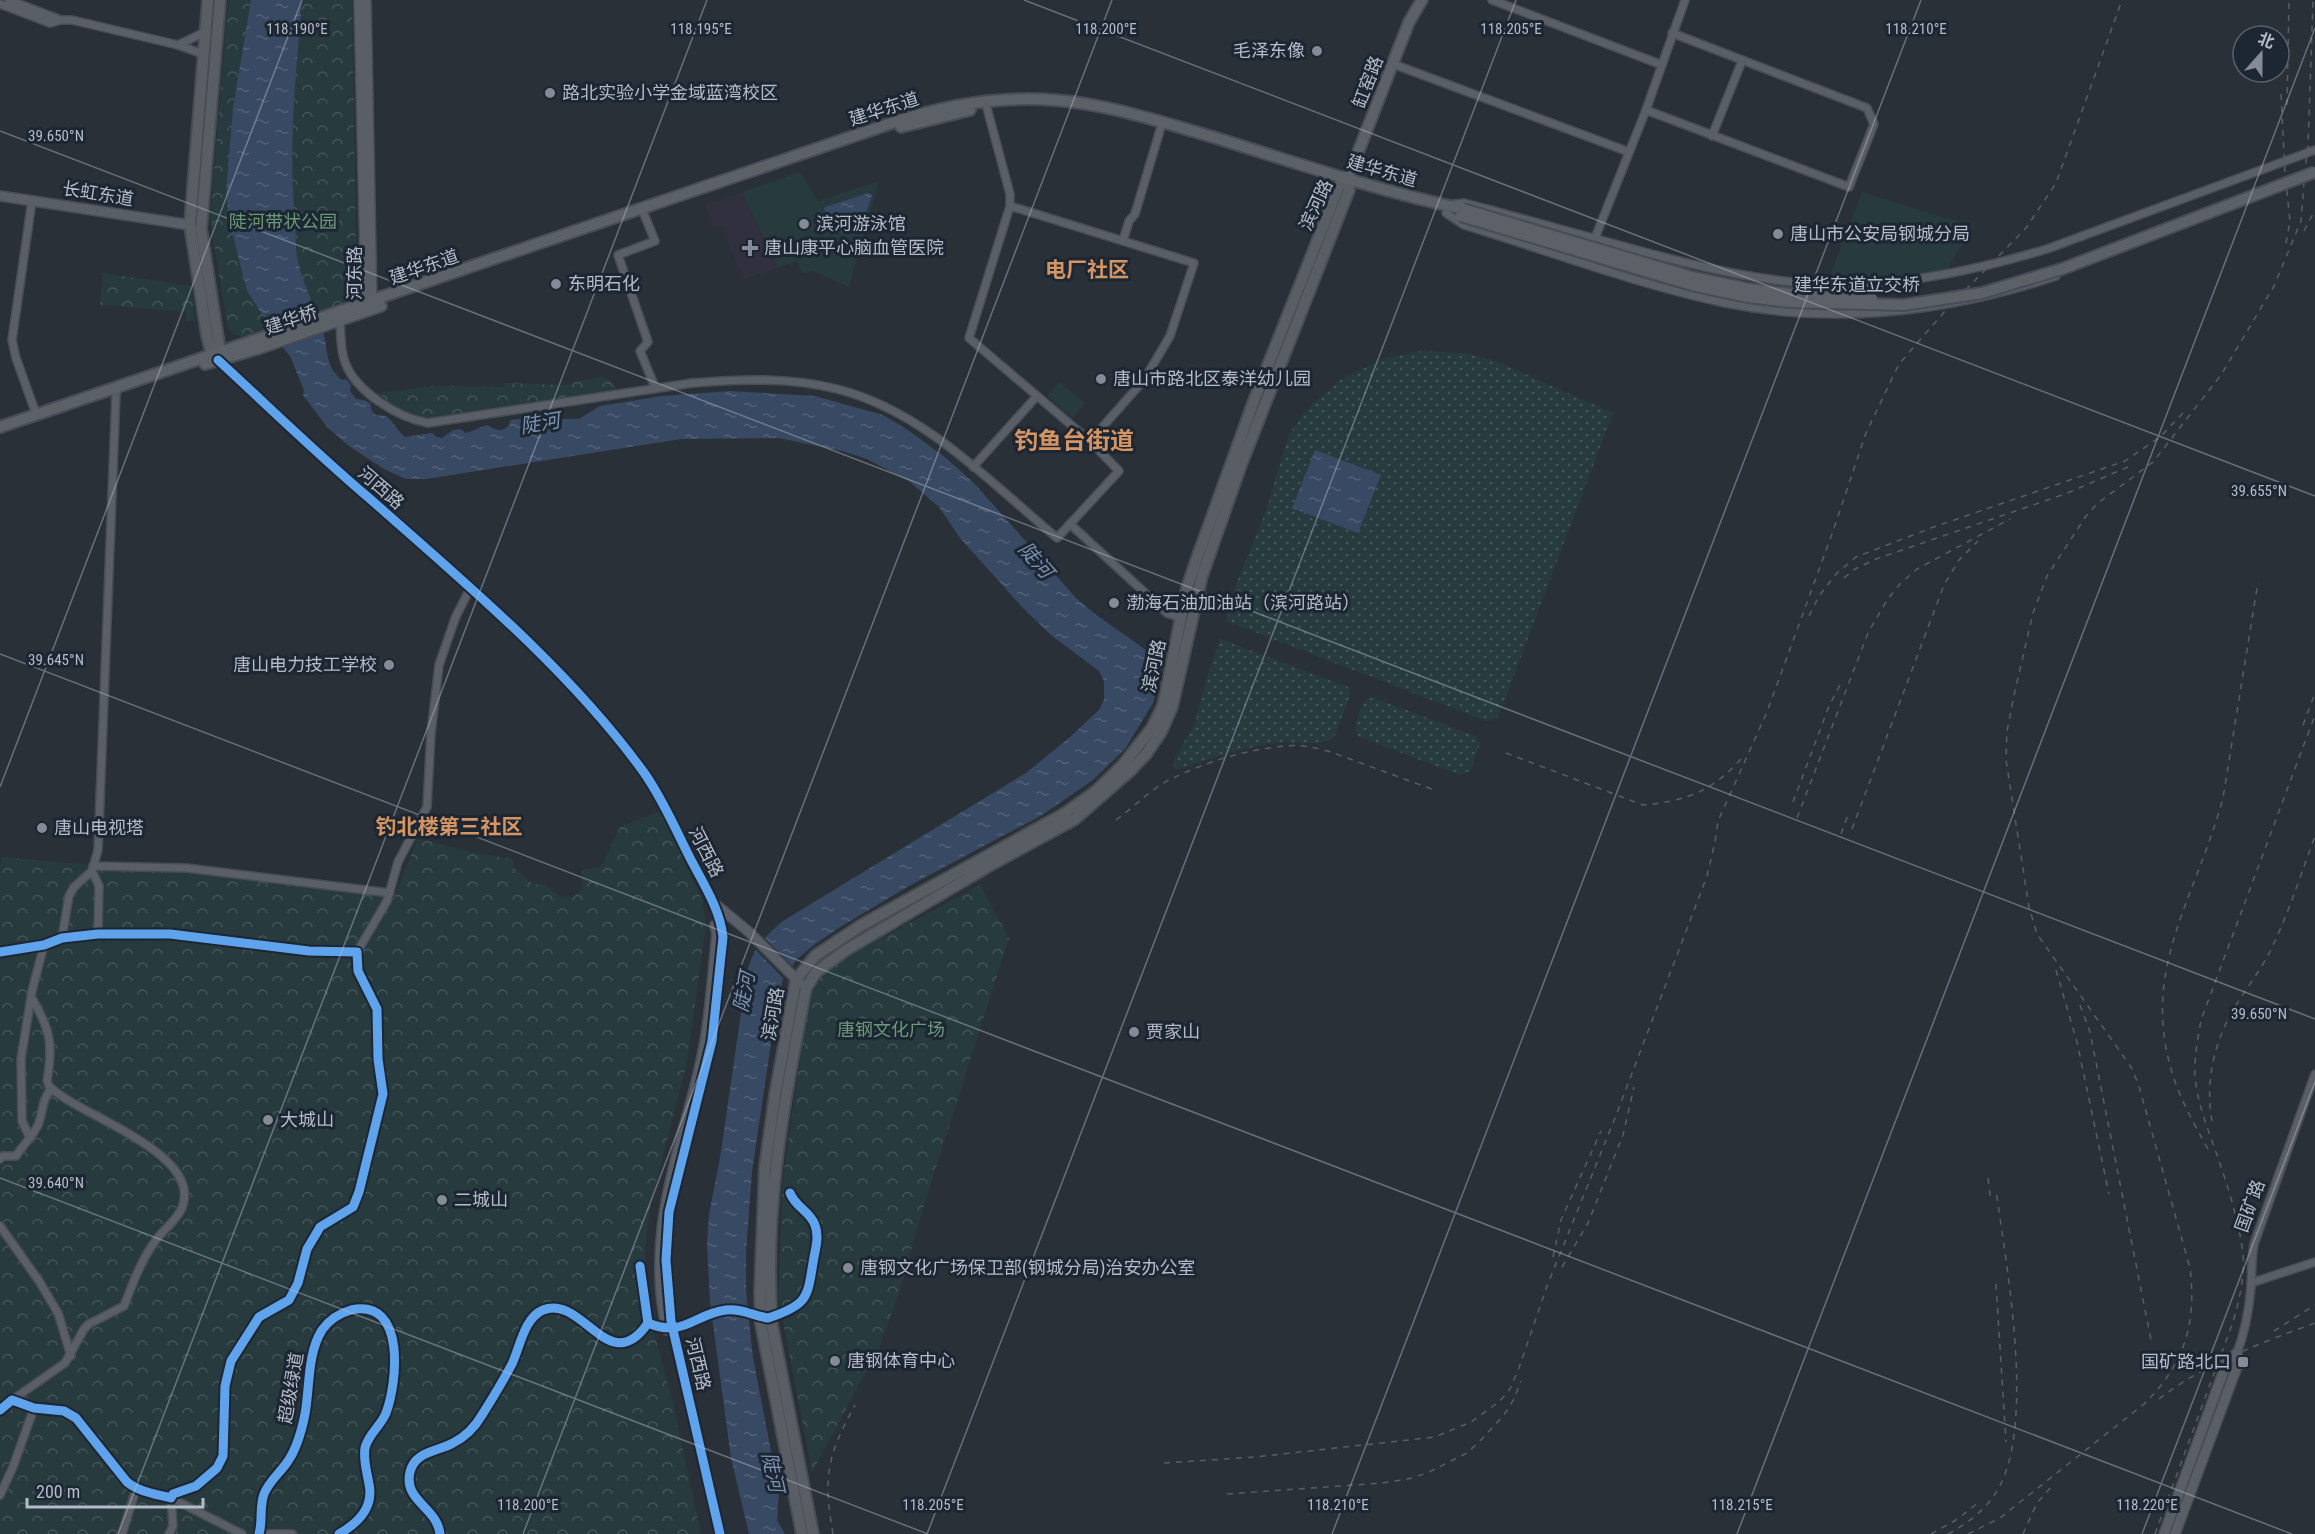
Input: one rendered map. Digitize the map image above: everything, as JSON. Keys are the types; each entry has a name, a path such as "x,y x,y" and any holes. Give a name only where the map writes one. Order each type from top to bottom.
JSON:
{"main road":[{"path":"208,0 190,225 207,336 217,355"},
{"path":"217,355 201,229 220,0"},
{"name":"缸窑路","path":"1346,183 1409,22 1422,0"},
{"name":"建华东道","path":"334,320 370,304 892,123 925,112 974,103 998,100 1054,100 1102,107 1161,122 1346,183"},
{"name":"建华东道","path":"370,304 898,128 962,111 987,108 1053,106 1105,113 1161,127 1346,183 1462,213"},
{"name":"建华东道立交桥","path":"1462,213 1692,277 1749,289 1790,294 1906,299 1987,285 2063,262 2315,166"},
{"name":"建华东道立交桥","path":"1462,213 1692,285 1748,297 1789,302 1904,305 1982,293 2062,269 2315,172"},
{"name":"滨河路","path":"813,1534 772,1325 771,1299 771,1204 775,1164 806,988 816,972 846,950 994,863 1075,819 1131,770 1161,732 1172,707 1196,561 1231,461 1346,183"},
{"name":"建华桥","path":"217,355 334,320"},
{"path":"0,433 217,355"},
{"path":"0,426 118,390"},
{"name":"滨河路","path":"802,1534 761,1324 760,1291 765,1167 794,978 815,956 860,926 1064,814 1095,792 1122,766 1152,728 1162,706 1187,619"}],"street":[{"path":"9,0 61,20"},
{"name":"河东路","path":"359,0 370,304"},
{"name":"河东路","path":"366,0 370,304"},
{"path":"1492,0 1662,65"},
{"path":"1595,238 1646,110 1685,0"},
{"path":"0,4 50,23 72,20 178,45 203,54"},
{"path":"178,45 205,32"},
{"path":"1646,110 1849,187 1874,124 1867,108 1672,33"},
{"path":"1712,136 1742,61"},
{"path":"1393,63 1629,152"},
{"path":"334,320 344,360 351,375 388,407 416,421 428,423 655,387 734,380 788,382 837,389 900,413 926,430 1057,538 1119,471 1090,441 969,338 1010,206 1010,194 987,108"},
{"path":"1123,241 1129,221 1135,214 1161,127"},
{"path":"2315,150 2047,249 1983,267 1863,285 1751,276 1686,263 1464,203 1447,209 1464,225 1689,294 1728,303 1778,310 1855,314 1902,311 1961,303 2013,290 2065,273 2315,177"},
{"name":"长虹东道","path":"0,196 190,225"},
{"path":"32,201 12,340 36,414"},
{"path":"1010,206 1194,263 1170,336 1144,380 1090,441"},
{"path":"644,214 656,241 618,255 648,342 640,351 655,387"},
{"name":"河西路","path":"217,355 326,461 470,589 549,663 602,721 645,774 659,796 712,901 722,925 723,937 712,1041 669,1212 666,1260 671,1321 720,1534"},
{"path":"62,938 69,896 74,886 93,868 98,850 118,390"},
{"path":"973,467 1036,397"},
{"path":"1070,524 1167,613 1187,619"},
{"path":"170,1534 173,1526 171,1498 174,1494 196,1486 217,1468 224,1456 225,1386 231,1361 259,1317 289,1300 298,1283 308,1249 320,1227 353,1207 359,1192 383,1094 378,1059 377,1009 358,971 357,952 390,893 398,862 427,807 431,733 439,665 456,616 470,589"},
{"path":"93,868 186,868 390,893"},
{"path":"93,868 99,886 98,934"},
{"path":"712,901 758,941 806,988"},
{"name":"河西路","path":"712,901 717,934 706,1035 700,1068 667,1192 662,1221 659,1283 664,1318 713,1534"},
{"path":"0,952 44,945 62,938 98,934 170,934 309,951 357,952"},
{"path":"30,1138 22,1121 21,1059 33,1000 32,991 44,945"},
{"path":"0,1410 65,1363 71,1356 84,1329 124,1306 143,1259 157,1238 181,1210 183,1184 172,1167 147,1147 52,1089 47,1081 51,1046 44,1020 33,1000"},
{"name":"国矿路","path":"2175,1534 2238,1364 2237,1353 2244,1332 2254,1244 2315,1074"},
{"path":"0,1160 3,1156 16,1156 30,1138 40,1121 47,1093 52,1089"},
{"path":"0,1226 39,1281 58,1313 71,1356"},
{"path":"2251,1283 2315,1262"},
{"name":"国矿路","path":"2164,1534 2228,1362 2237,1353"},
{"path":"12,1400 34,1408 55,1409 76,1418 127,1482 136,1489 171,1498 242,1534"},
{"path":"0,1496 34,1408"},
{"path":"122,1534 136,1489"},
{"path":"263,1534 292,1534"}],"shaded area":[{"name":"唐山康平心脑血管医院","path":"742,192 778,268 743,279 722,226 713,229 705,205"}],"green space":[{"name":"陡河带状公园","path":"228,0 352,0 357,290 341,304 243,337 233,334 228,328 210,220"},
{"path":"800,172 818,201 879,181 849,287 813,271 803,274 797,261 778,268 742,192"},
{"path":"1862,192 1972,226 1946,271 1912,276 1828,281"},
{"path":"103,273 191,286 196,322 186,321 186,312 100,305"},
{"path":"1420,351 1465,353 1496,361 1613,413 1499,715 1493,720 1486,721 1226,621 1237,582 1266,511 1289,434 1309,407 1343,378 1383,359"},
{"path":"602,376 611,381 618,391 434,419 404,412 378,393 434,386 504,387 505,383 563,385"},
{"path":"1059,382 1085,403 1073,418 1047,396"},
{"path":"1220,639 1348,687 1351,693 1334,737 1315,743 1278,743 1251,748 1173,771 1175,758 1195,723"},
{"path":"1372,697 1475,736 1480,744 1470,771 1460,775 1359,737 1356,729 1357,719 1365,700"},
{"path":"661,811 702,900 706,924 687,1062 651,1202 645,1271 655,1337 671,1394 701,1534 0,1534 0,867 2,857 259,880 394,898 418,838 471,852 512,859 514,868 533,884 546,885 559,896 574,897 582,887 582,870 602,866 620,827"},
{"name":"唐钢文化广场","path":"980,885 1009,938 924,1205 899,1292 879,1348 812,1472 778,1295 783,1177 805,1026 813,990 818,978 830,966"}],"water":[{"name":"陡河","path":"251,0 302,0 295,83 292,165 298,261 324,335 328,359 333,370 342,380 346,379 351,385 350,391 356,399 371,404 374,414 388,417 405,437 432,433 442,438 453,430 461,429 465,433 487,425 501,430 507,427 511,420 544,416 579,419 600,406 662,396 730,391 815,396 883,415 946,458 974,483 1076,598 1146,650 1153,659 1157,684 1153,703 1125,749 1093,780 1042,815 909,886 840,927 797,959 783,979 777,1002 752,1172 746,1252 746,1291 753,1358 779,1492 777,1520 785,1534 749,1534 731,1458 710,1302 707,1245 709,1214 720,1158 750,963 760,944 783,921 1026,773 1099,710 1104,700 1104,681 1099,671 1051,635 1022,607 960,538 939,507 910,482 867,459 842,451 779,438 681,439 426,479 406,479 384,469 349,446 327,427 303,395 304,390 290,356 284,349 270,315 262,314 247,291 230,224 226,193 233,108"},
{"path":"869,193 872,195 861,229 842,234 824,210 825,207"},
{"path":"1315,450 1381,475 1358,533 1292,508"}],"pier":[{"path":"763,936 794,968 784,979 753,947"}],"railway":[{"path":"1164,1463 1255,1457 1435,1437 1471,1422 1500,1401 1510,1389 1547,1286 1615,1118 1707,876 1718,821 1767,712 1866,433 1899,364 1946,310 2026,228 2056,183 2122,0"},
{"path":"2287,105 2289,0"},
{"path":"1968,1534 2000,1518 2144,1404 2158,1389 2178,1359 2189,1325 2192,1288 2190,1268 2138,1083 2131,1067 2037,934 2029,907 2006,760 2007,731 2033,613 2047,576 2086,516 2098,503 2153,462 2221,375 2274,286 2301,221 2308,147 2313,0"},
{"path":"2281,94 2290,221 2286,243"},
{"path":"2304,231 2315,210"},
{"path":"1809,616 1819,596 1837,573 1856,557 1931,528 2125,461 2160,437 2183,413"},
{"path":"1844,578 1855,569 1876,559 2065,494 2128,467"},
{"path":"1797,818 1868,633 1887,600 1917,569 2010,519"},
{"path":"1852,829 1944,585 1959,560 1978,541"},
{"path":"2208,1149 2177,1087 2166,1046 2163,1009 2166,973 2185,905 2223,798 2258,582"},
{"path":"1793,802 1829,706 1841,683"},
{"path":"2303,725 2315,693"},
{"path":"2155,1534 2233,1322 2243,1271 2243,1254 2236,1217 2203,1116 2196,1085 2195,1061 2201,1020 2315,715"},
{"path":"1116,820 1157,787 1184,773 1242,753 1286,746 1302,746 1331,752 1437,791"},
{"path":"1506,753 1643,805 1672,801 1697,793 1719,780 1741,759"},
{"path":"1841,834 1849,812"},
{"path":"2212,1121 2211,1078 2221,1036 2233,1010 2270,952 2291,903 2315,836"},
{"path":"2056,970 2077,1042 2109,1194"},
{"path":"2080,1005 2090,1032 2152,1345"},
{"path":"1562,1267 1588,1223 1623,1135 1634,1087"},
{"path":"1553,1257 1561,1220 1601,1131"},
{"path":"1988,1178 1991,1202"},
{"path":"1948,1534 1976,1515 1998,1489 2009,1461 2015,1425 2017,1385 2015,1343 1996,1190"},
{"path":"1996,1284 2006,1442"},
{"path":"2274,1331 2315,1305"},
{"path":"2159,1399 2214,1364 2315,1323"},
{"path":"1227,1494 1382,1483 1427,1473 1467,1453 1479,1442 1504,1415 1521,1381"},
{"path":"833,1534 828,1497 830,1467 838,1439 855,1405"},
{"path":"2023,1534 2037,1503 2054,1484"},
{"path":"1931,1534 1956,1520 1978,1503"}],"cycle path":[{"path":"218,360 330,464 514,628 584,699 616,736 652,784 715,906 723,937 712,1041 669,1212 666,1260 671,1321 720,1534"},
{"path":"0,952 44,945 62,938 98,934 170,934 309,951 357,952 358,971 377,1009 378,1059 383,1094 359,1192 353,1207 320,1227 307,1249 298,1283 289,1300 259,1317 231,1361 225,1386 223,1456 217,1468 196,1486 173,1494 171,1498 142,1490 127,1482 76,1418 64,1411 34,1408 12,1400 0,1410"},
{"path":"648,1323 660,1327 680,1327 715,1312 726,1310 742,1311 768,1318 800,1303 808,1290 817,1233 813,1220 790,1193"},
{"path":"440,1534 433,1517 411,1490 409,1482 413,1465 422,1456 457,1441 473,1428 512,1364 531,1319 543,1310 557,1308 571,1313 608,1340 621,1343 634,1338 648,1323 640,1266"},
{"name":"超级绿道","path":"259,1534 264,1494 291,1456 301,1432 307,1404 311,1360 317,1339 325,1326 339,1315 351,1310 369,1310 382,1317 390,1330 394,1346 393,1383 386,1413 365,1448 370,1493 367,1507 358,1520 339,1534"}],"place":[{"name":"毛泽东像","path":"1317,51"},
{"name":"路北实验小学金域蓝湾校区","path":"550,93"},
{"name":"滨河游泳馆","path":"804,224"},
{"name":"唐山市公安局钢城分局","path":"1778,234"},
{"name":"唐山康平心脑血管医院","path":"750,248"},
{"name":"东明石化","path":"556,284"},
{"name":"唐山市路北区泰洋幼儿园","path":"1101,379"},
{"name":"渤海石油加油站（滨河路站）","path":"1114,603"},
{"name":"唐山电力技工学校","path":"389,665"},
{"name":"唐山电视塔","path":"42,828"},
{"name":"贾家山","path":"1134,1032"},
{"name":"大城山","path":"268,1120"},
{"name":"二城山","path":"442,1200"},
{"name":"唐钢文化广场保卫部(钢城分局)治安办公室","path":"848,1268"},
{"name":"唐钢体育中心","path":"835,1361"},
{"name":"国矿路北口","path":"2243,1362"}],"district":[{"name":"电厂社区","path":"1087,270"},
{"name":"钓鱼台街道","path":"1074,441"},
{"name":"钓北楼第三社区","path":"449,827"}]}
